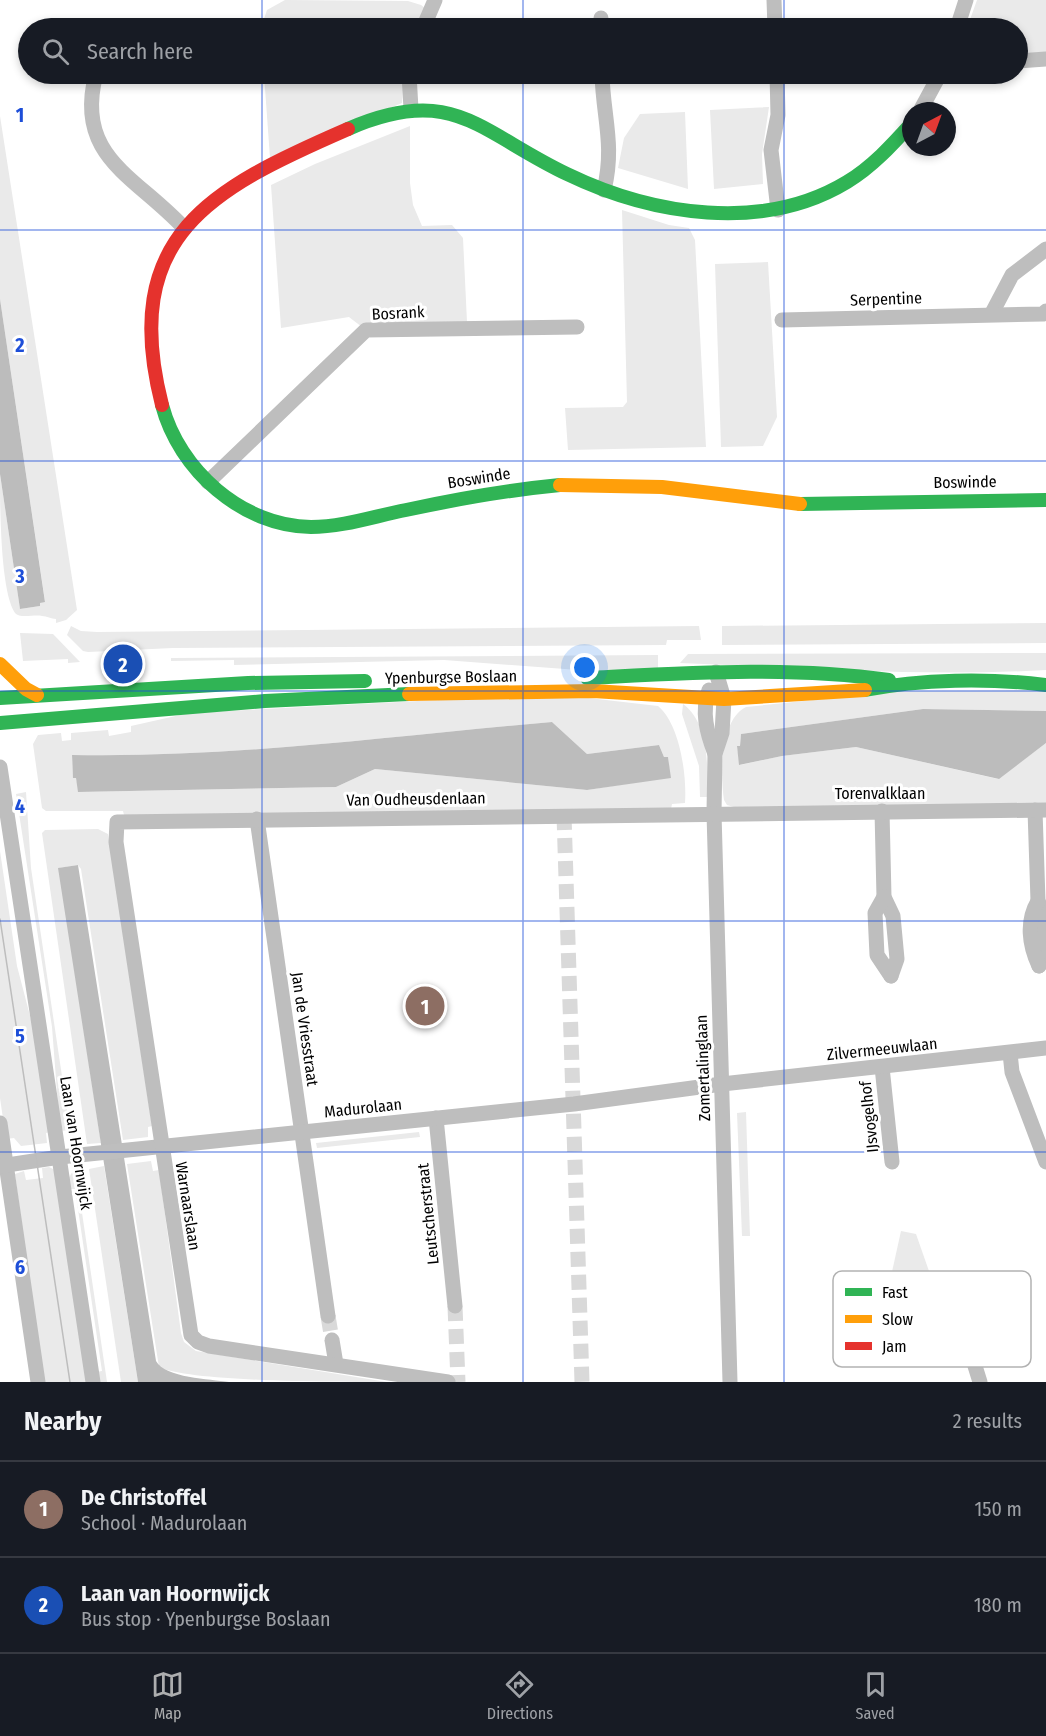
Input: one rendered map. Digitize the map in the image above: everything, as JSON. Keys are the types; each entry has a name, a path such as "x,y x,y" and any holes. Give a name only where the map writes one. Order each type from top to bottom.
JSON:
{"main road":[{"name":"Boswinde","path":"902,134 882,157 843,185 778,210 698,213 658,206 571,176 462,118 435,111 411,109 361,124 317,143 228,190 184,228 168,248 152,291 151,352 164,412 179,450 225,499 264,518 305,527 542,486 622,483 818,505 1046,500"},
{"path":"0,664 26,689 37,695"},
{"name":"Ypenburgse Boslaan","path":"0,698 248,683 566,679 716,672 868,675 902,683"},
{"name":"Ypenburgse Boslaan","path":"1023,682 1046,677"},
{"name":"Ypenburgse Boslaan","path":"0,723 265,701 440,692 593,691 724,699 860,690 902,683 1023,682 1046,685"}],"street":[{"path":"427,18 435,0"},
{"path":"774,0 775,18"},
{"path":"960,18 966,0"},
{"path":"1028,60 1046,59"},
{"path":"94,84 89,111 102,151 184,228"},
{"path":"410,84 411,109"},
{"path":"602,84 602,101 610,141 608,172 604,189"},
{"path":"777,84 778,115 771,150 778,210"},
{"path":"925,102 935,84"},
{"path":"992,313 1012,274 1046,249"},
{"name":"Serpentine","path":"782,320 992,313 1042,314 1046,311"},
{"name":"Bosrank","path":"208,482 366,330 577,327"},
{"name":"Zomertalinglaan","path":"716,672 706,698 707,733 716,754"},
{"name":"Zomertalinglaan","path":"716,672 724,699 722,733 716,754 714,813 730,1382"},
{"name":"Laan van Hoornwijck","path":"0,767 93,1382"},
{"path":"1038,900 1040,810"},
{"name":"Torenvalklaan","path":"714,813 1040,810"},
{"path":"882,812 884,897"},
{"name":"Van Oudheusdenlaan","path":"117,822 714,813"},
{"name":"Jan de Vriesstraat","path":"257,819 328,1316"},
{"name":"Warnaarslaan","path":"117,822 116,842 161,1148 189,1330 194,1339 209,1346 448,1382"},
{"name":"Zilvermeeuwlaan","path":"722,1084 1046,1048"},
{"path":"1010,1053 1012,1072 1046,1162"},
{"name":"IJsvogelhof","path":"882,1067 892,1162"},
{"name":"Madurolaan","path":"3,1166 60,1157 89,1156 436,1118 722,1084"},
{"name":"Leutscherstraat","path":"436,1118 455,1306"},
{"path":"0,1123 3,1166 38,1382"},
{"path":"332,1340 336,1364"},
{"path":"975,1367 980,1382"}],"shaded area":[{"path":"285,0 408,1 421,5 430,12 426,18 264,18 267,10"},
{"path":"977,0 1046,0 1046,54 1028,55 1028,18 971,18"},
{"path":"265,84 403,84 402,103 270,158"},
{"path":"769,107 762,154 763,184 714,189 710,110"},
{"path":"685,112 688,189 618,168 624,138 640,114"},
{"path":"0,116 77,610 66,620 56,623 56,619 17,615 10,602 6,586 0,474 20,609 40,606 39,603 45,601 0,299"},
{"path":"410,126 410,183 413,205 422,226 452,225 463,238 467,322 362,327 349,317 281,328 271,185 315,164"},
{"path":"622,210 669,225 689,228 695,240 706,447 568,450 565,408 623,407 627,402"},
{"path":"768,262 777,417 763,446 721,447 715,264"},
{"path":"0,299 45,602 40,603 40,606 20,609 0,474"},
{"path":"1046,623 1046,643 722,645 722,626"},
{"path":"71,626 81,631 97,632 699,626 701,640 667,640 666,645 173,648 88,652 83,651 67,635"},
{"path":"20,633 53,634 80,662 68,663 68,659 23,661"},
{"path":"1046,653 1046,670 1000,672 863,671 680,663 688,654"},
{"path":"658,655 658,670 605,672 444,660 234,665 234,660 171,661 171,658"},
{"path":"1046,690 1046,711 923,709 741,734 740,746 737,747 740,765 782,756 856,747 998,779 1046,743 1046,805 734,807 727,805 724,800 722,762 727,735 737,714 746,707 901,691"},
{"path":"554,694 658,706 666,714 677,737 685,779 685,803 672,804 671,809 124,815 123,811 46,811 42,808 33,744 38,735 61,733 62,741 71,740 71,733 108,730 109,736 131,732 131,726 189,713","holes":["552,722 587,754 659,745 664,757 668,757 670,777 587,790 375,769 336,787 79,792 76,778 73,777 72,755 253,750"]},
{"path":"683,704 692,713 703,734 707,760 708,797 700,797 699,766 682,714"},
{"path":"923,709 1046,711 1046,743 999,779 856,747 782,756 739,765 737,746 740,746 741,734"},
{"path":"552,722 587,754 659,745 664,757 668,757 671,778 587,790 375,769 336,787 78,792 76,778 73,778 72,755 252,750"},
{"path":"26,792 31,868 70,1130 60,1131 52,1027 16,794"},
{"path":"98,829 108,834 152,1126 148,1127 148,1137 123,1140 81,869 78,865 59,868 101,1143 87,1144 42,833 45,830"},
{"path":"0,851 17,966 41,1058 51,1132 46,1133 47,1143 21,1146 14,1138 6,1139 0,1098"},
{"path":"78,865 156,1361 161,1367 178,1374 229,1382 138,1382 58,868"},
{"path":"746,1112 750,1236 742,1236 737,1113"},
{"path":"419,1132 420,1137 317,1148 316,1143"},
{"path":"151,1161 153,1171 159,1170 184,1342 196,1351 387,1382 201,1376 159,1367 127,1164"},
{"path":"104,1166 138,1382 121,1382 89,1169"},
{"path":"49,1167 55,1170 89,1382 43,1382 15,1174 24,1171 26,1180 43,1178 42,1168"},
{"path":"73,1171 76,1172 107,1382 98,1382 96,1372 102,1371 75,1189 69,1189 68,1179"},
{"path":"901,1231 916,1234 929,1271 892,1271"}],"tunnel":[{"path":"564,815 582,1382"},
{"path":"455,1306 458,1382"},
{"path":"328,1316 332,1340"}],"tram line":[{"path":"0,919 70,1382"}],"traffic: fast":[{"path":"348,129 384,116 414,111 440,112 464,118 567,174 635,200 671,208 744,213 780,208 814,198 847,182 873,163 902,134"},
{"path":"162,405 170,429 198,472 238,505 261,517 285,524 311,527 335,525 463,499 560,485"},
{"path":"800,504 1046,500"},
{"path":"587,678 776,672 889,680"},
{"path":"0,698 248,683 365,681"},
{"path":"865,690 955,681 1002,681 1046,685"},
{"path":"0,723 265,701 409,694"}],"traffic: slow":[{"path":"560,485 662,487 800,504"},
{"path":"0,664 26,689 37,695"},
{"path":"409,694 593,691 724,699 865,690"}],"traffic: jam":[{"path":"162,405 152,347 154,299 166,259 187,226 217,198 255,174 348,129"}],"place":[{"name":"Laan van Hoornwijck","path":"123,664"},
{"name":"De Christoffel","path":"425,1006"}]}
